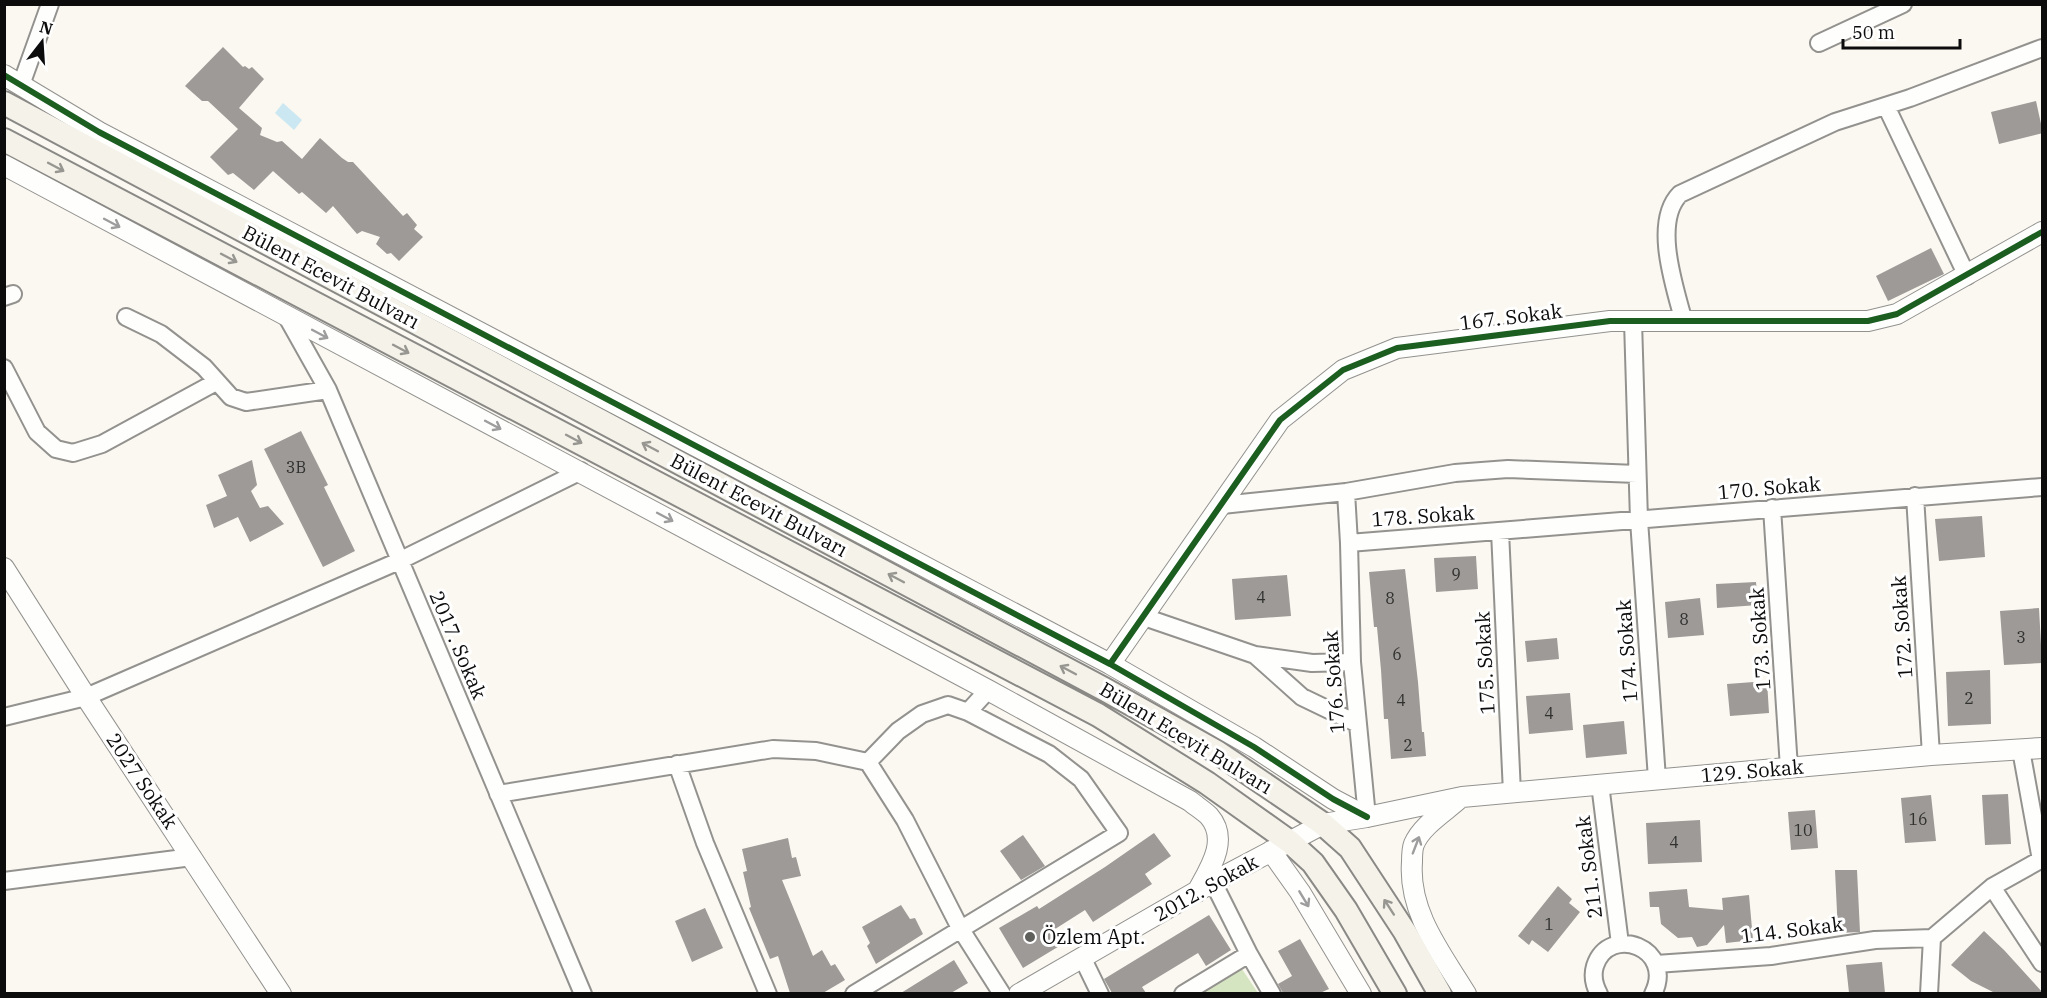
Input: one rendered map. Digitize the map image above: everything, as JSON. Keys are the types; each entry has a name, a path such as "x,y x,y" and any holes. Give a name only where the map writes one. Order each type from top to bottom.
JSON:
{"main road":[{"name":"Bülent Ecevit Bulvarı","path":"4,103 1104,689 1217,752 1323,824 1350,848 1414,928 1440,993"},
{"name":"Bülent Ecevit Bulvarı","path":"4,140 1098,716 1207,783 1280,847 1313,863 1333,891 1395,993"}],"street":[{"path":"50,4 13,80 99,132 1110,664 1254,747 1333,799 1367,818"},
{"path":"1819,43 1903,4"},
{"path":"1684,322 1668,261 1668,224 1672,201 1680,194 1835,122 1886,106 2043,48"},
{"path":"1886,106 1967,276"},
{"path":"4,165 581,471 1190,801 1209,817 1216,830 1218,847 1205,887 1272,993"},
{"name":"167. Sokak","path":"1110,664 1280,420 1343,370 1397,348 1610,321 1868,321 1897,314 2043,232"},
{"path":"126,317 161,334 204,367 231,397 246,402 328,390"},
{"name":"2017. Sokak","path":"287,317 328,390 583,993"},
{"name":"174. Sokak","path":"1633,321 1639,520 1657,779"},
{"path":"4,368 38,432 56,449 73,453 102,444 216,382"},
{"path":"1222,505 1346,492 1455,473 1508,469 1637,474"},
{"path":"4,717 86,697 399,561 581,471"},
{"name":"170. Sokak","path":"1500,531 2043,487"},
{"name":"176. Sokak","path":"1346,492 1352,662 1367,818"},
{"name":"172. Sokak","path":"1915,496 1931,755"},
{"name":"173. Sokak","path":"1772,508 1789,768"},
{"name":"178. Sokak","path":"1349,543 1500,531"},
{"name":"175. Sokak","path":"1500,531 1512,793"},
{"name":"2027 Sokak","path":"4,568 281,993"},
{"path":"1144,616 1254,655 1312,663 1352,662"},
{"path":"1254,655 1302,697 1358,724"},
{"path":"968,712 988,690"},
{"path":"854,993 1119,833 1081,779 1049,754 968,712 948,705 922,714 898,731 868,762"},
{"name":"129. Sokak","path":"1367,818 1462,797 1931,755 2043,748"},
{"path":"498,794 773,749 816,751 868,762 905,820 960,928 1002,993"},
{"path":"1929,993 1932,938 1992,887 2042,860 2021,750"},
{"path":"677,764 705,843 768,993"},
{"name":"211. Sokak","path":"1600,784 1620,944"},
{"path":"1462,797 1423,831 1413,845 1411,878 1417,908 1414,928 1466,993"},
{"name":"2012. Sokak","path":"1020,993 1205,887 1323,824 1367,818"},
{"path":"1280,847 1300,892 1361,993"},
{"path":"4,881 192,857"},
{"path":"1992,887 2043,963"},
{"name":"114. Sokak","path":"1656,964 1770,956 1875,940 1932,938"},
{"path":"1596,993 1593,976 1596,962 1606,950 1627,943 1642,948 1653,957 1658,979 1653,993"},
{"path":"1183,993 1249,954"},
{"path":"1082,957 1100,993"}],"green space":[{"path":"1240,966 1258,993 1198,994"}],"water":[{"path":"283,103 302,120 294,130 275,113"}],"building":[{"path":"223,47 243,67 249,69 252,67 264,79 239,108 262,128 260,135 277,142 282,141 302,159 320,138 342,158 353,162 403,216 407,213 417,225 414,229 423,237 399,261 376,244 380,237 362,231 357,234 333,206 326,213 302,192 299,194 273,171 254,190 233,173 228,175 210,157 238,129 208,101 202,101 185,86"},
{"path":"2036,101 2043,133 1999,144 1991,112"},
{"path":"1931,248 1944,274 1888,301 1876,276"},
{"path":"301,431 328,485 324,487 355,551 323,567 264,449"},
{"path":"252,460 257,485 251,491 260,508 268,506 284,524 250,542 238,517 214,528 206,505 227,496 218,475"},
{"path":"1982,516 1985,557 1939,561 1935,519"},
{"path":"1476,556 1478,589 1436,592 1434,558"},
{"path":"1405,569 1426,756 1391,759 1388,719 1384,719 1377,627 1374,627 1369,572"},
{"path":"1287,575 1291,616 1235,620 1232,579"},
{"path":"1756,582 1758,605 1717,608 1716,584"},
{"path":"1700,598 1704,635 1668,638 1665,602"},
{"path":"2039,608 2042,663 2004,665 2000,611"},
{"path":"1557,638 1559,659 1527,662 1525,641"},
{"path":"1990,670 1991,724 1948,726 1946,672"},
{"path":"1767,681 1769,713 1730,716 1727,684"},
{"path":"1570,693 1573,730 1529,734 1526,696"},
{"path":"1624,721 1627,754 1586,758 1583,725"},
{"path":"2008,794 2011,844 1985,845 1982,795"},
{"path":"1931,795 1936,841 1905,843 1901,798"},
{"path":"1815,810 1818,848 1791,850 1788,812"},
{"path":"1700,820 1702,862 1648,864 1646,823"},
{"path":"1154,833 1171,856 1145,874 1152,884 1093,922 1085,910 1052,931 1061,945 1023,968 999,928 1037,906 1039,909"},
{"path":"1023,835 1045,866 1021,880 1000,851"},
{"path":"788,838 792,858 796,857 801,876 782,880 813,956 822,950 831,966 835,964 845,980 823,993 790,993 778,956 770,959 749,908 751,907 743,872 747,871 742,849"},
{"path":"1835,870 1857,870 1860,932 1838,933"},
{"path":"1558,886 1572,899 1569,903 1580,912 1548,952 1532,940 1529,945 1518,936"},
{"path":"1687,889 1689,907 1723,910 1722,898 1749,895 1753,940 1726,943 1724,925 1707,945 1697,947 1692,937 1678,938 1661,924 1659,907 1650,907 1649,892"},
{"path":"901,905 910,919 915,918 923,934 876,964 867,946 870,943 862,927"},
{"path":"705,908 723,948 692,962 675,921"},
{"path":"1209,915 1231,950 1206,966 1198,953 1142,987 1146,993 1112,993 1104,979"},
{"path":"1984,931 2043,993 1995,993 1971,981 1951,965"},
{"path":"1300,939 1329,989 1320,993 1283,993 1278,984 1292,976 1278,951"},
{"path":"954,960 968,983 951,993 901,993"},
{"path":"1882,962 1885,993 1849,993 1846,965"}],"cycle path":[{"path":"4,75 99,132 1110,664 1254,747 1333,799 1367,817"},
{"path":"1110,664 1280,420 1343,370 1397,348 1610,321 1868,321 1897,314 2042,232"}],"place":[{"name":"Özlem Apt.","path":"1030,937"}]}
